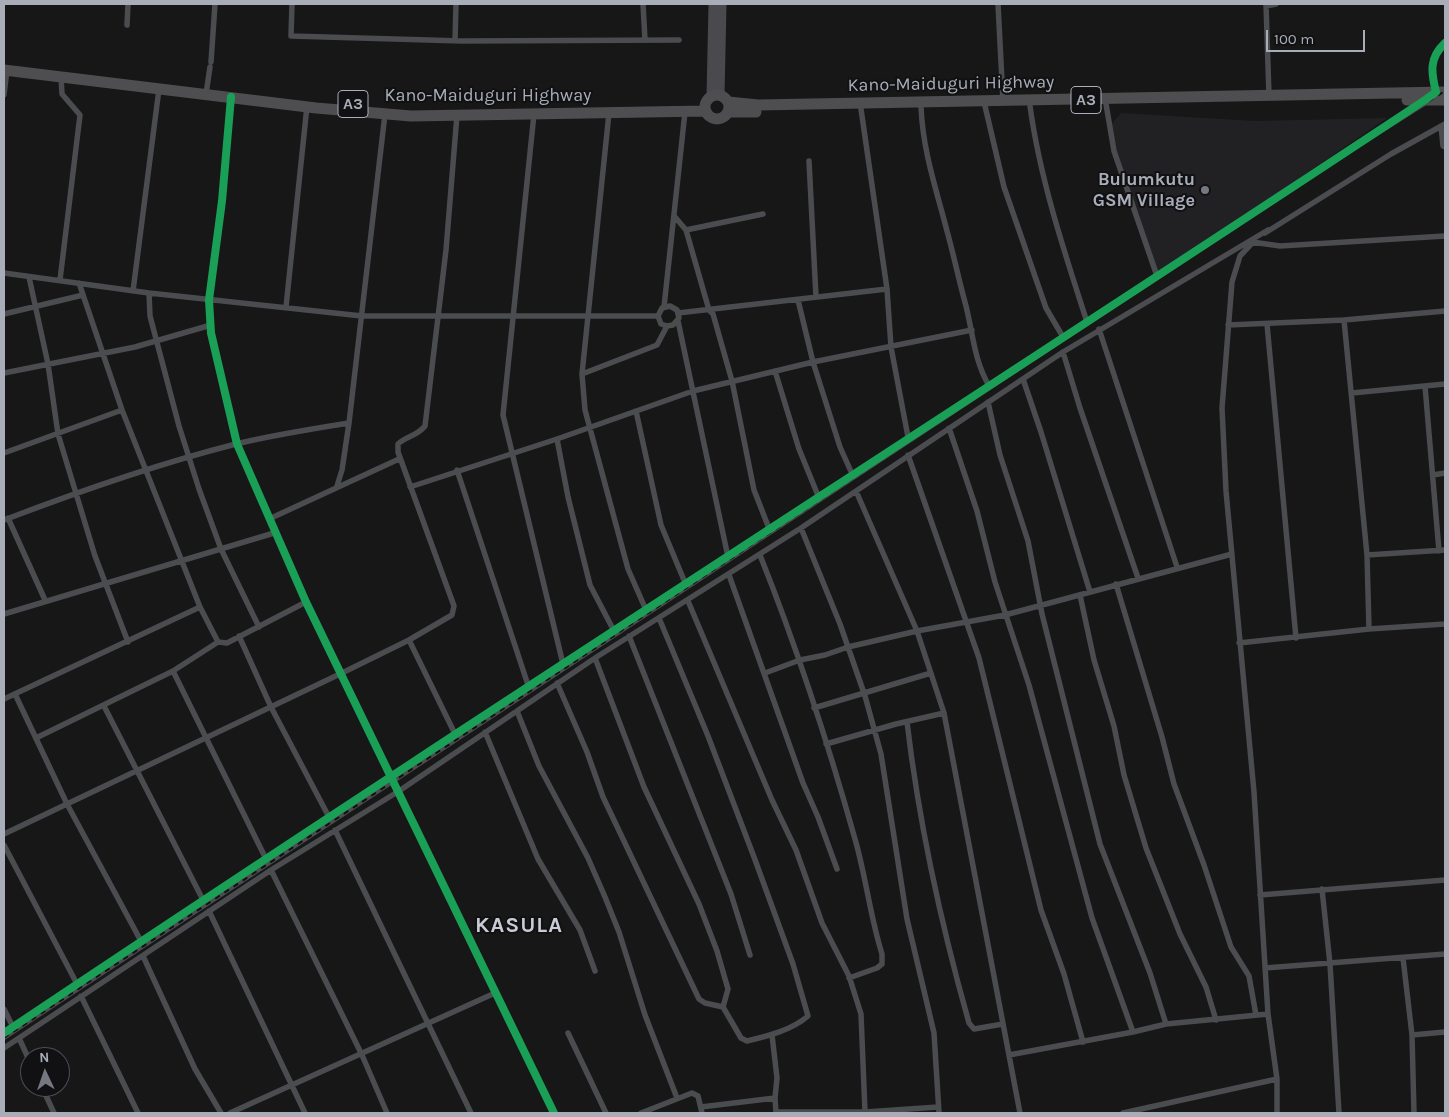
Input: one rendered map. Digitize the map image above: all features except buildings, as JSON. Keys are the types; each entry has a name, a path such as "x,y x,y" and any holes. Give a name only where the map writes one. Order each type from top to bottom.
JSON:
{"highway":[{"name":"Kano-Maiduguri Highway","path":"5,68 207,91 412,109 716,104 897,105 1003,100 1440,92"},
{"name":"Kano-Maiduguri Highway","path":"5,68 159,89 207,91 231,97 307,106 385,114 457,116 686,112 716,104 861,109 897,105 921,108 1445,100"}],"street":[{"path":"127,25 128,4"},
{"path":"207,91 215,4"},
{"path":"292,4 291,36 455,41 679,40"},
{"path":"455,41 456,4"},
{"path":"643,4 646,40"},
{"path":"713,4 716,104"},
{"path":"716,104 722,4"},
{"path":"998,4 1003,100"},
{"path":"1269,96 1266,5 1276,4"},
{"path":"4,1033 563,664 770,531 908,437 990,386 1424,100 1440,92 1431,62 1445,43"},
{"path":"4,96 5,68"},
{"path":"60,280 80,115 62,94 61,77"},
{"path":"133,291 159,89"},
{"path":"231,97 222,201 209,300 211,325 222,387 237,444 274,533 306,602 554,1113"},
{"path":"1106,104 1114,150 1157,276"},
{"path":"286,307 307,106"},
{"path":"985,106 1004,187 1046,308 1063,337"},
{"path":"1030,106 1035,141 1052,206 1087,322"},
{"path":"921,108 922,132 934,192 946,229 972,330 979,368 990,386"},
{"path":"861,109 888,289 891,348 908,437"},
{"path":"658,316 664,307 686,112"},
{"path":"610,113 582,374 585,410 628,569 646,610"},
{"path":"337,486 342,470 349,423 385,114"},
{"path":"534,114 503,415 563,664"},
{"path":"4,834 342,673 409,640 452,615 454,606 398,459 398,444 419,433 425,426 447,241 457,116"},
{"path":"4,1048 209,911 398,791 594,658 760,555 1098,329 1443,125 1443,146 1445,147"},
{"path":"810,161 816,298"},
{"path":"686,230 763,214"},
{"path":"675,217 686,230 709,310 713,314 732,381 754,490 770,531"},
{"path":"1268,230 1252,242 1240,256 1235,271 1228,325 1222,408 1226,491 1253,783 1268,1014 1277,1079 1277,1113"},
{"path":"1252,242 1280,246 1445,236"},
{"path":"4,273 149,293 362,316 658,316"},
{"path":"29,277 48,364 58,434 105,582 128,642"},
{"path":"79,283 122,410 200,608 218,642"},
{"path":"678,313 888,289"},
{"path":"149,293 150,316 188,457 221,549 259,627"},
{"path":"4,314 83,295"},
{"path":"798,300 813,362 840,447 853,476"},
{"path":"664,307 672,307 678,313 692,391 728,557"},
{"path":"1228,325 1344,320 1445,311"},
{"path":"658,316 662,324 667,326 673,325 678,321"},
{"path":"1344,320 1367,555 1369,630"},
{"path":"1267,324 1296,638"},
{"path":"4,373 103,354 211,325"},
{"path":"582,374 657,345 667,326"},
{"path":"1098,329 1134,441 1178,567"},
{"path":"410,487 511,452 557,440 692,391 813,362 891,348 972,330"},
{"path":"1063,352 1082,417 1138,578"},
{"path":"775,371 799,449 819,498"},
{"path":"1023,379 1090,592"},
{"path":"1352,393 1445,384"},
{"path":"1367,555 1442,550 1425,386"},
{"path":"988,402 1000,455 1028,541 1040,605 1100,844 1150,972 1166,1024"},
{"path":"4,453 122,410"},
{"path":"636,411 661,525 686,586"},
{"path":"45,600 6,519 188,457 237,444 349,423"},
{"path":"949,428 977,511 1005,615 1029,685 1092,918 1134,1032"},
{"path":"557,440 568,497 590,585 614,631"},
{"path":"908,455 968,622 979,658 1042,910 1064,974 1083,1042"},
{"path":"269,519 398,459"},
{"path":"457,470 529,688"},
{"path":"1433,474 1445,474"},
{"path":"856,491 917,631 944,713 1020,1113"},
{"path":"772,1035 777,1078 776,1113 939,1110 934,1033 908,919 882,754 876,730 848,647 801,528"},
{"path":"4,614 105,582 182,562 274,533"},
{"path":"765,673 800,660 825,655 848,647 917,631 1005,615 1232,554"},
{"path":"760,555 800,660 856,841 882,954 882,964 877,968 849,978"},
{"path":"729,575 803,784 818,817 837,869"},
{"path":"1116,584 1174,784 1204,865 1231,947 1248,976 1256,1015"},
{"path":"1080,595 1094,660 1114,726 1124,775 1146,848 1180,934 1206,987 1216,1020"},
{"path":"688,600 772,800 796,850 822,923 849,978 861,1014 865,1112"},
{"path":"36,738 173,671 218,642 227,643 306,602"},
{"path":"4,699 200,608"},
{"path":"594,658 644,787 699,904 717,952 728,990 723,1007 741,1038 747,1041 772,1035 801,1022 808,1016 808,1008 708,736 658,618"},
{"path":"1239,643 1445,624"},
{"path":"239,636 271,707 330,819"},
{"path":"629,636 731,894 750,955"},
{"path":"409,640 456,736"},
{"path":"173,671 266,859"},
{"path":"814,708 931,673"},
{"path":"557,683 587,752 603,797 694,991 701,1002 723,1007"},
{"path":"15,694 67,804 142,943"},
{"path":"104,706 203,900"},
{"path":"517,711 538,766 588,858 605,897 619,932 645,1015 677,1098"},
{"path":"826,744 944,713"},
{"path":"907,722 917,801 934,886 969,1023 974,1028 1003,1024"},
{"path":"485,732 538,859 580,930 595,971"},
{"path":"335,830 471,1113"},
{"path":"4,845 77,984"},
{"path":"272,870 362,1055 387,1113"},
{"path":"1260,895 1445,880"},
{"path":"1322,889 1330,964 1339,1113"},
{"path":"209,911 305,1113"},
{"path":"1266,968 1445,954"},
{"path":"142,956 195,1069 221,1113"},
{"path":"1403,958 1412,1035 1414,1113"},
{"path":"230,1113 496,993"},
{"path":"81,996 138,1113"},
{"path":"4,1009 13,1027"},
{"path":"1009,1055 1134,1032 1166,1024 1268,1014"},
{"path":"1412,1035 1445,1032"},
{"path":"568,1034 606,1113"},
{"path":"19,1038 23,1047"},
{"path":"1123,1113 1277,1079"},
{"path":"642,1113 692,1093 698,1096 701,1110 775,1098"},
{"path":"47,1097 54,1113"}],"shaded area":[{"name":"Bulumkutu GSM Village","path":"1121,113 1255,121 1387,118 1157,276 1109,127"}],"railway":[{"path":"4,1038 1337,159 1445,91"}],"cycle path":[{"path":"4,1033 358,798 1425,100 1436,92 1432,72 1434,60 1436,54 1445,43"},
{"path":"231,97 222,201 209,300 211,333 237,444 306,602 554,1113"}],"place":[{"name":"Bulumkutu GSM Village","path":"1205,190"}],"district":[{"name":"KASULA","path":"519,926"}]}
